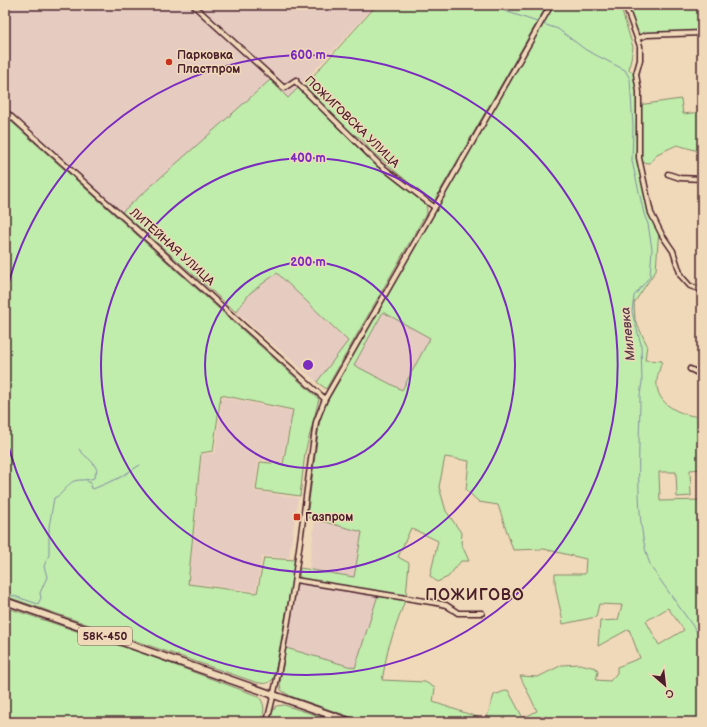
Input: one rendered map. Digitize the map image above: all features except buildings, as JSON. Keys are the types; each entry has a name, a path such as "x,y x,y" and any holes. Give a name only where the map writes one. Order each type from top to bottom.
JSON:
{"highway":[{"name":"58К-450","path":"5,601 351,722"}],"street":[{"name":"ПОЖИГОВСКА УЛИЦА","path":"192,5 284,88 296,80 380,166 434,206"},
{"path":"267,722 274,695 295,580 316,422 325,399 434,206 551,5"},
{"path":"625,5 638,38 640,60 636,74 638,92 639,158 651,213 662,235 673,251 681,276 690,286 702,290"},
{"path":"638,38 647,35 702,32"},
{"name":"ЛИТЕЙНАЯ УЛИЦА","path":"5,112 325,399"},
{"path":"668,174 680,178 702,179"},
{"path":"690,369 702,375"},
{"path":"295,580 437,603 446,605 458,613 482,613"}],"shaded area":[{"path":"5,5 376,5 288,98 270,80 122,212 5,107"},
{"path":"277,273 348,341 317,382 236,312 250,293"},
{"path":"383,312 430,338 402,390 354,365"},
{"path":"222,397 292,411 282,462 259,460 254,491 298,498 289,558 262,556 256,591 189,583 202,454 215,453"},
{"path":"315,520 362,532 354,578 309,570"},
{"path":"298,582 378,595 355,668 286,648"}],"green space":[{"path":"377,5 547,5 433,203 370,150 362,139 346,130 303,87"},
{"path":"552,5 620,5 633,47 629,70 635,73 638,105 681,99 683,114 701,112 702,109 702,152 677,145 657,154 650,163 639,162 649,201 659,229 656,270 634,303 635,320 647,345 645,360 662,361 658,373 657,386 662,400 667,405 680,412 702,417 702,469 690,470 691,496 677,497 676,472 659,472 660,501 702,500 702,722 365,722 290,696 281,690 280,683 286,648 355,668 378,595 405,600 388,649 382,680 425,682 435,688 433,702 486,720 494,695 508,690 523,718 537,711 520,676 538,677 562,665 580,664 596,668 598,672 596,680 610,681 617,673 617,667 640,658 629,629 598,646 600,621 618,620 622,605 599,604 596,617 563,624 555,574 585,574 586,559 544,549 513,550 498,505 479,502 466,490 469,461 445,457 439,487 446,511 462,534 461,543 469,561 461,561 448,577 437,582 430,576 438,541 411,528 398,557 409,563 406,596 304,580 299,576 300,568 354,577 362,532 307,517 319,425 322,413","holes":["383,312 430,338 402,390 354,365","668,608 684,630 659,645 646,621"]},
{"path":"627,5 697,5 699,31 639,36"},
{"path":"270,80 288,98 298,88 374,164 426,203 427,212 326,389 317,382 348,341 277,273 250,293 236,312 122,212"},
{"path":"5,116 319,399 305,453 300,496 256,490 260,462 283,464 293,410 221,395 213,451 201,453 188,584 257,593 264,558 296,560 274,678 268,683 255,682 5,596"},
{"path":"5,607 139,652 258,696 261,699 264,711 262,722 5,722"},
{"path":"284,705 338,722 270,722 272,713 276,706"}],"waterway":[{"name":"Милевка","path":"494,5 502,10 540,23"},
{"name":"Милевка","path":"543,24 558,29 586,50 625,70 630,79 633,127 632,161 644,214 648,224 652,249 650,276 634,296 632,312 641,344 642,382 640,395 639,483 642,529 645,549 651,567 702,639"},
{"path":"5,593 38,604 41,598 40,593 47,577 44,566 49,555 49,527 54,498 74,481 94,478 97,470 91,460 79,449"},
{"path":"87,481 91,483 90,487 93,489 119,478 140,465"}],"place":[{"name":"Парковка Пластпром","path":"169,62"},
{"name":"Газпром","path":"297,517"}],"district":[{"name":"ПОЖИГОВО","path":"475,595"}]}
